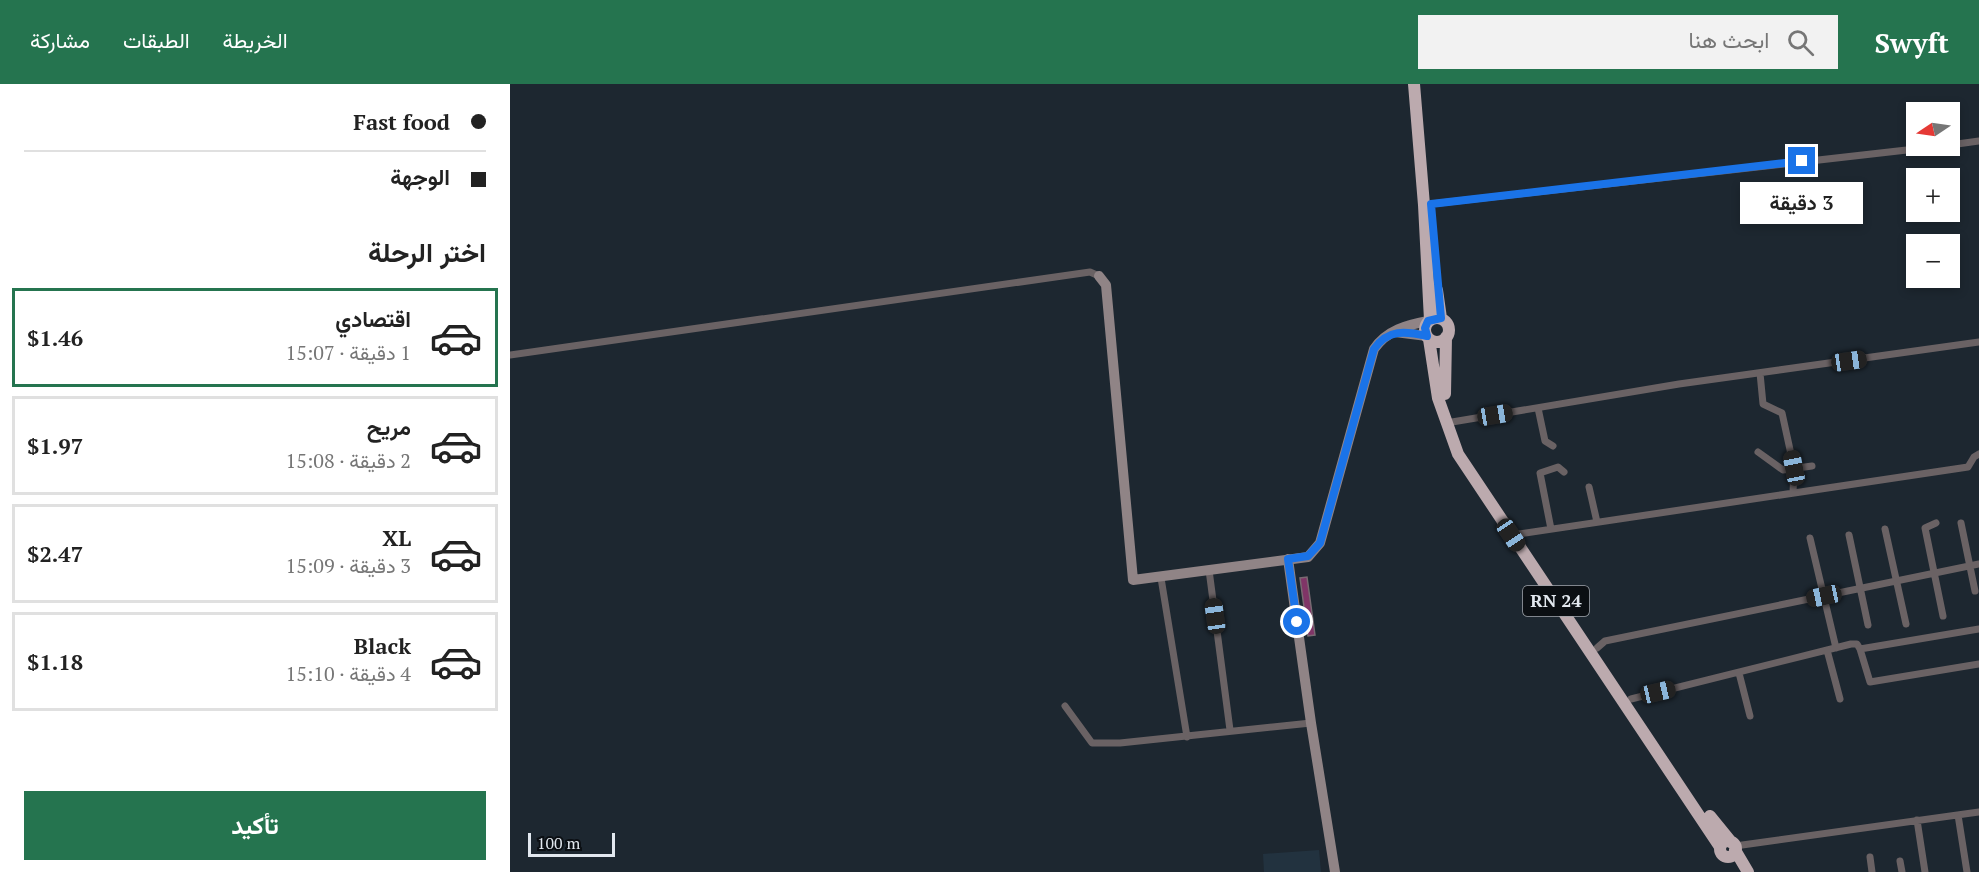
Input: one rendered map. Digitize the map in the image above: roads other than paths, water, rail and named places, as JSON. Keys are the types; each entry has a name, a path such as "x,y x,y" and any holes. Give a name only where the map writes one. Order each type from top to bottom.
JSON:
{"highway":[{"path":"1414,84 1433,320"},
{"path":"1421,84 1431,204 1433,320 1425,328 1428,338 1438,342 1446,337 1449,326 1433,320"},
{"name":"RN 24","path":"1446,337 1444,387 1452,422 1472,463 1719,828 1739,872"},
{"name":"RN 24","path":"1428,338 1438,398 1458,454 1748,872"}],"main road":[{"path":"1099,276 1106,285 1133,580 1161,578 1308,556 1320,543 1369,362 1380,340 1410,324 1433,320"},
{"path":"1394,332 1428,338"},
{"path":"1288,559 1335,872"}],"street":[{"path":"1960,144 1979,141"},
{"path":"1431,204 1906,150"},
{"path":"510,355 1090,272 1099,276"},
{"path":"1452,422 1760,373 1979,342"},
{"path":"1760,373 1763,404 1782,413 1794,468 1793,493"},
{"path":"1538,408 1545,441 1553,446"},
{"path":"1758,452 1783,470 1812,466"},
{"path":"1519,534 1968,467 1974,457 1979,454"},
{"path":"1551,529 1540,473 1558,467 1564,472"},
{"path":"1589,488 1597,522"},
{"path":"1936,523 1924,526 1943,616"},
{"path":"1961,523 1975,591"},
{"path":"1886,529 1906,624"},
{"path":"1849,535 1868,625"},
{"path":"1810,538 1836,648"},
{"path":"1597,648 1605,641 1979,564"},
{"path":"1209,570 1230,730"},
{"path":"1161,578 1187,737"},
{"path":"1860,650 1979,629"},
{"path":"1631,699 1854,643 1860,650 1870,682 1979,664"},
{"path":"1827,650 1840,699"},
{"path":"1739,673 1750,716"},
{"path":"1065,706 1092,743 1187,737 1230,730 1311,723"},
{"path":"1730,848 1979,812"},
{"path":"1958,815 1967,872"},
{"path":"1917,820 1925,872"},
{"path":"1870,857 1872,872"},
{"path":"1900,861 1902,872"}]}
